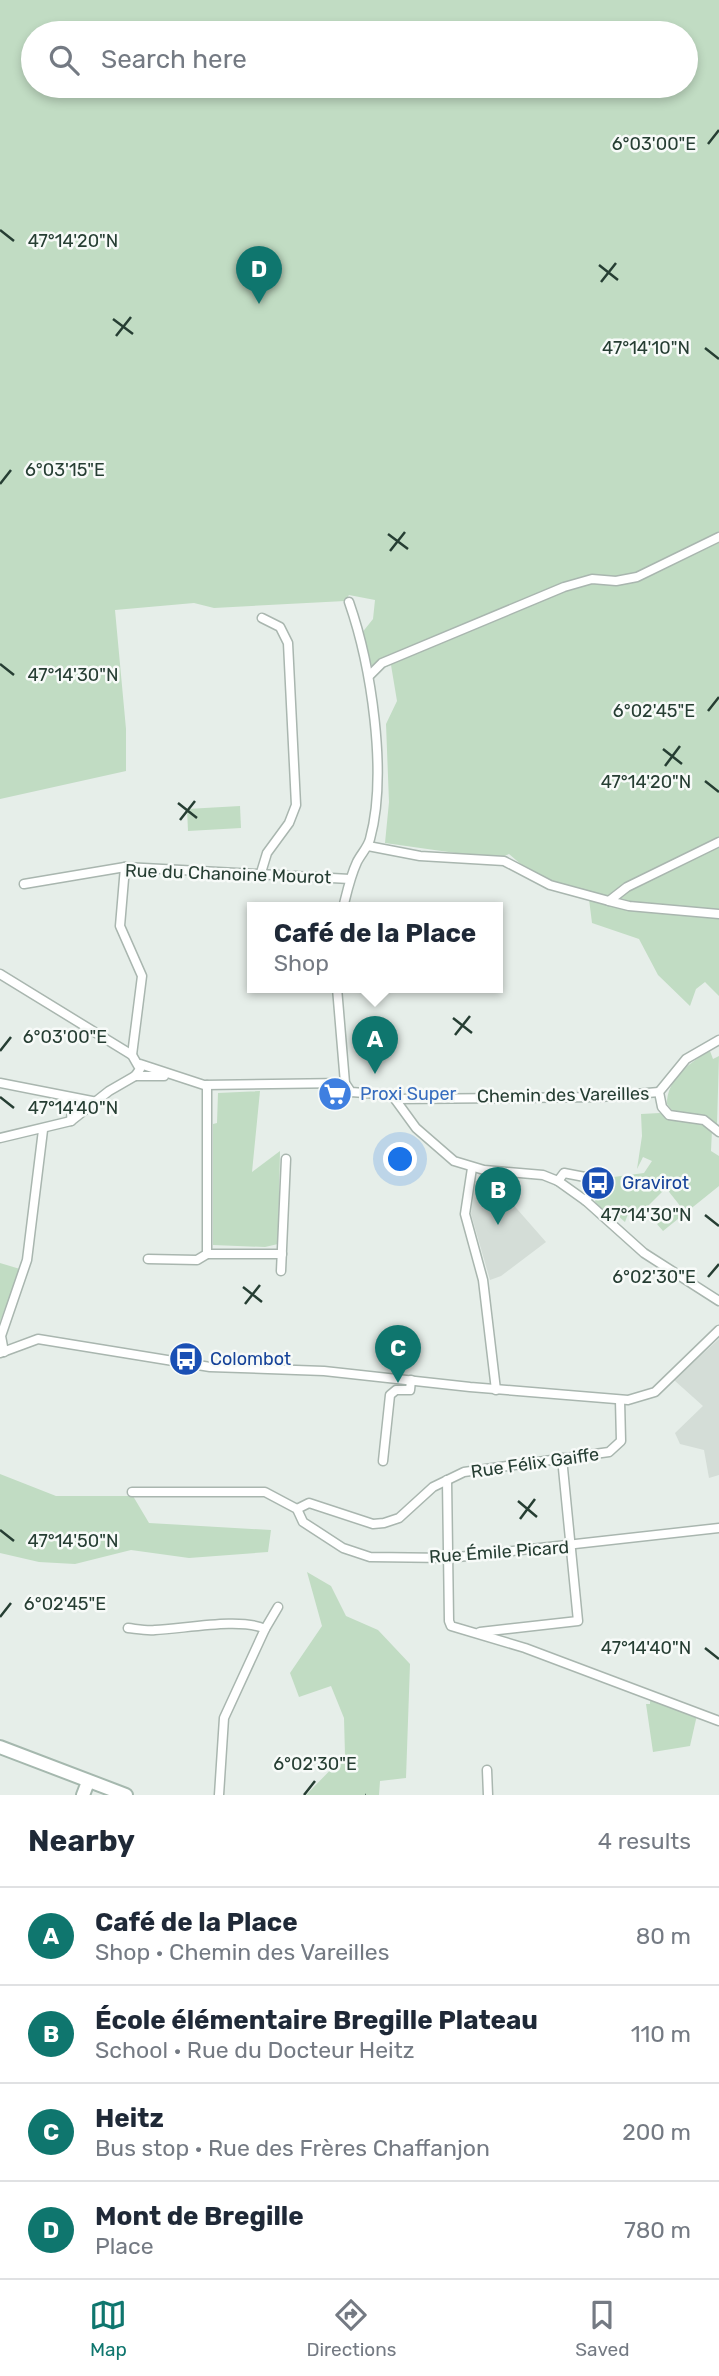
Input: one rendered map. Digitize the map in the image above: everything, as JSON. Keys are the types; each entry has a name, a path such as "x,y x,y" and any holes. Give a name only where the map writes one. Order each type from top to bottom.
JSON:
{"street":[{"path":"370,674 382,663 536,596 592,579 616,581 637,577 719,537"},
{"path":"345,902 350,879 368,846 376,800 377,773 370,674 349,602"},
{"path":"260,876 267,853 289,823 296,805 288,643 280,627 262,618"},
{"path":"609,901 626,887 719,842"},
{"path":"368,846 419,856 504,861 550,885 629,906 719,914"},
{"path":"0,1138 43,1130 71,1121 138,1070 132,1055 142,976 120,926 125,867"},
{"name":"Rue du Chanoine Mourot","path":"23,884 125,867 350,879"},
{"path":"0,974 132,1055"},
{"path":"337,993 345,1083"},
{"path":"719,1040 686,1059 659,1092 662,1107 669,1115 704,1120 719,1132"},
{"name":"Chemin des Vareilles","path":"138,1070 207,1085 345,1083 351,1092 388,1093 395,1099 600,1097 659,1092"},
{"path":"0,1083 97,1102"},
{"path":"207,1085 207,1254"},
{"path":"60,1096 70,1102 71,1121"},
{"path":"395,1099 408,1120 454,1161 472,1168 543,1175 558,1181 586,1201 644,1253 719,1301"},
{"path":"43,1130 27,1259 1,1336 2,1353 38,1339 201,1366 324,1371 496,1390 620,1399 655,1391 719,1330"},
{"path":"281,1271 286,1159"},
{"path":"472,1168 465,1214 483,1280 496,1390"},
{"path":"558,1181 564,1173 590,1178 593,1187 586,1201"},
{"path":"148,1259 197,1260 207,1254 282,1254"},
{"path":"383,1461 390,1395 396,1390 410,1390 411,1380"},
{"name":"Rue Félix Gaiffe","path":"297,1508 309,1503 373,1524 384,1524 399,1518 433,1487 464,1472 609,1452 621,1441 620,1399"},
{"path":"447,1480 449,1621 456,1630 477,1632 578,1621 562,1458"},
{"name":"Rue Émile Picard","path":"132,1492 265,1492 297,1508 303,1522 343,1548 361,1554 449,1558 569,1547 719,1528"},
{"path":"219,1795 224,1718 265,1629 278,1608"},
{"path":"128,1628 157,1630 215,1625 265,1629"},
{"path":"477,1632 643,1690 719,1721"},
{"path":"0,1746 125,1795"},
{"path":"487,1770 488,1795"},
{"path":"83,1795 88,1782"}],"shaded area":[{"path":"482,1176 513,1179 510,1201 546,1242 501,1276 490,1280 471,1214 475,1182"},
{"path":"719,1339 719,1475 709,1478 704,1450 680,1444 675,1433 703,1406 674,1380"}],"green space":[{"path":"0,0 719,0 719,996 705,982 696,989 690,1006 658,975 639,939 592,923 589,899 530,872 509,854 498,859 385,843 389,802 386,724 397,701 391,665 374,672 361,634 373,619 375,600 349,595 345,601 214,608 194,603 115,610 126,729 126,771 0,799"},
{"path":"240,806 241,828 188,831 187,809"},
{"path":"710,1051 713,1059 719,1056 717,1125 703,1116 673,1112 667,1104 675,1079 695,1060"},
{"path":"260,1091 252,1172 280,1151 278,1244 265,1247 213,1245 213,1124 217,1123 218,1093"},
{"path":"660,1113 700,1123 712,1130 711,1151 719,1156 719,1186 663,1231 657,1224 681,1207 666,1188 641,1213 628,1214 625,1222 608,1207 604,1211 595,1202 598,1187 606,1178 644,1173 652,1161 643,1157 637,1169 642,1136 641,1114"},
{"path":"0,1263 20,1269 0,1322"},
{"path":"0,1474 56,1496 133,1496 149,1523 271,1530 268,1552 189,1558 131,1550 75,1564 39,1562 0,1553"},
{"path":"307,1572 331,1586 346,1616 378,1630 410,1664 406,1778 380,1781 379,1795 306,1795 345,1755 344,1718 331,1686 299,1697 290,1673 322,1626"},
{"path":"650,1700 663,1701 697,1715 690,1746 653,1752 646,1704 650,1704"}],"place":[{"name":"Mont de Bregille","path":"259,304"},
{"name":"Café de la Place","path":"375,1074"},
{"name":"Proxi Super","path":"335,1094"},
{"name":"Gravirot","path":"598,1183"},
{"name":"École élémentaire Bregille Plateau","path":"498,1225"},
{"name":"Colombot","path":"186,1359"},
{"name":"Heitz","path":"398,1383"}]}
